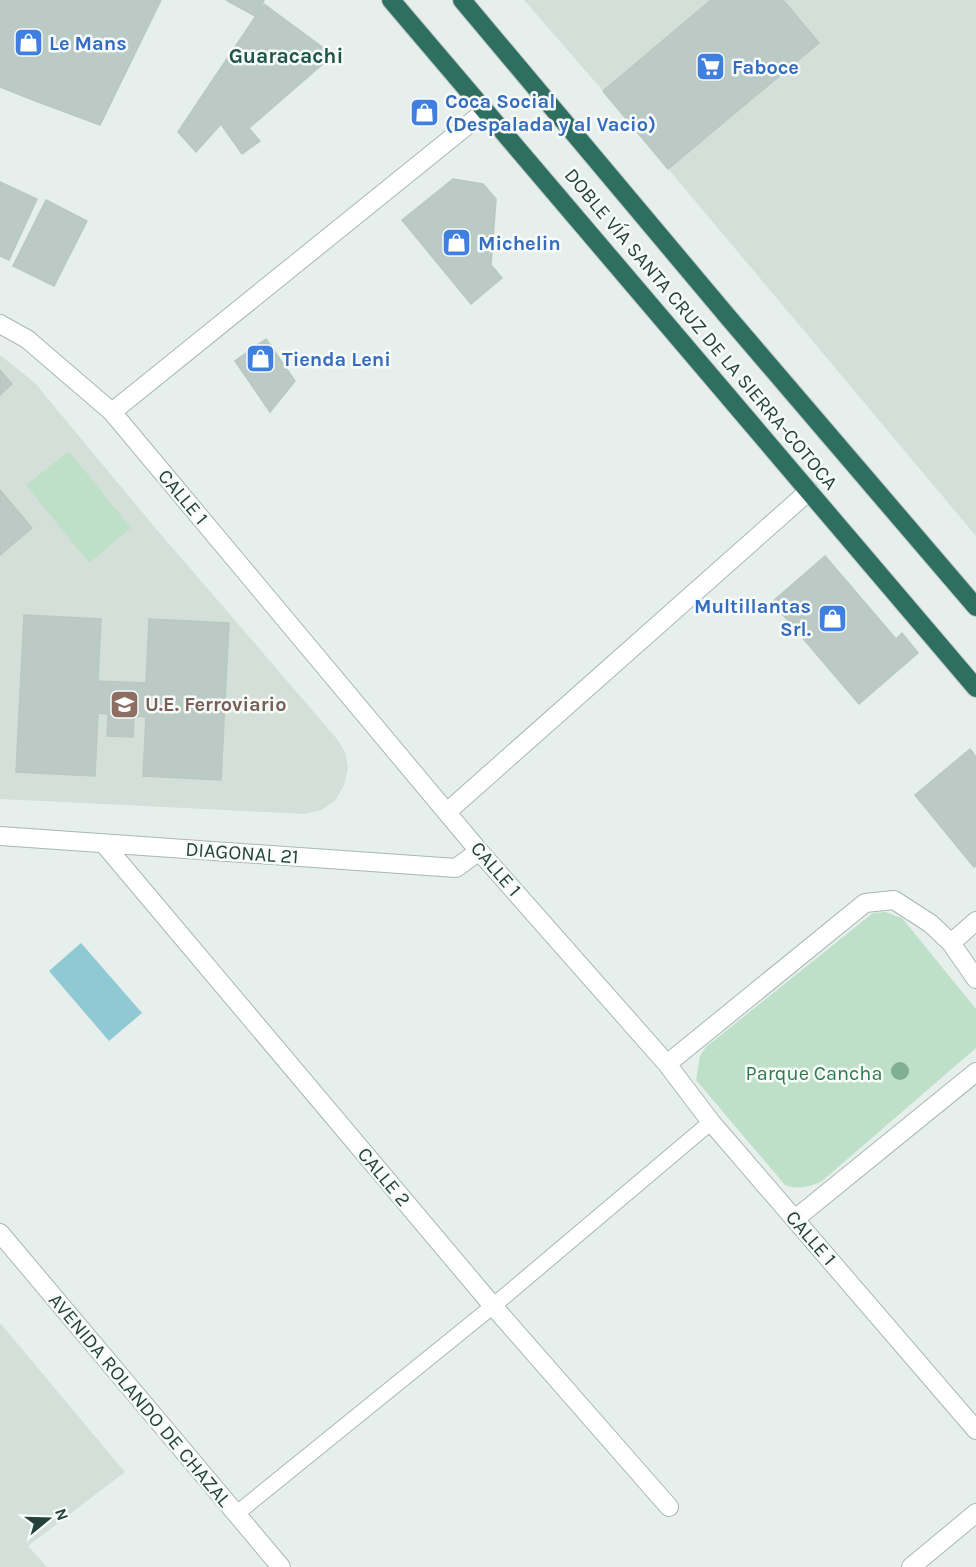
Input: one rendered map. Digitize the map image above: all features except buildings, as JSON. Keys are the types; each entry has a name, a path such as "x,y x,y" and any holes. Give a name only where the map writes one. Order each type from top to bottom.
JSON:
{"highway":[{"name":"DOBLE VÍA SANTA CRUZ DE LA SIERRA-COTOCA","path":"391,0 976,688"},
{"name":"DOBLE VÍA SANTA CRUZ DE LA SIERRA-COTOCA","path":"462,0 976,607"}],"street":[{"path":"112,412 485,111"},
{"name":"CALLE 1","path":"0,324 27,339 112,412 480,851 668,1064 711,1122 976,1430"},
{"path":"447,812 809,491"},
{"name":"DIAGONAL 21","path":"0,836 456,868 480,851"},
{"name":"CALLE 2","path":"104,844 493,1306 669,1507"},
{"path":"668,1064 865,903 894,900 931,924 951,943 976,979"},
{"path":"951,943 976,921"},
{"path":"795,1219 976,1072"},
{"name":"AVENIDA ROLANDO DE CHAZAL","path":"0,1233 281,1567"},
{"path":"910,1567 976,1513"}],"lane":[{"path":"236,1514 493,1306 711,1122"}],"shaded area":[{"path":"524,0 976,0 976,536 603,91"},
{"path":"0,355 35,383 152,524 337,739 345,752 348,768 344,785 335,801 321,810 305,814 0,799"},
{"path":"0,1323 125,1472 28,1546 47,1567 0,1567"}],"green space":[{"path":"69,451 131,528 89,563 26,485"},
{"name":"Parque Cancha","path":"885,912 902,918 976,1009 976,1048 822,1181 804,1187 785,1185 696,1080 700,1056 706,1047 873,913"}],"water":[{"path":"81,943 142,1013 109,1041 49,971"}],"place":[{"name":"Le Mans","path":"28,43"},
{"name":"Faboce","path":"711,67"},
{"name":"Coca Social (Despalada y al Vacio)","path":"424,113"},
{"name":"Michelin","path":"457,243"},
{"name":"Tienda Leni","path":"261,359"},
{"name":"Multillantas Srl.","path":"832,618"},
{"name":"U.E. Ferroviario","path":"124,704"}],"district":[{"name":"Guaracachi","path":"286,56"}]}
